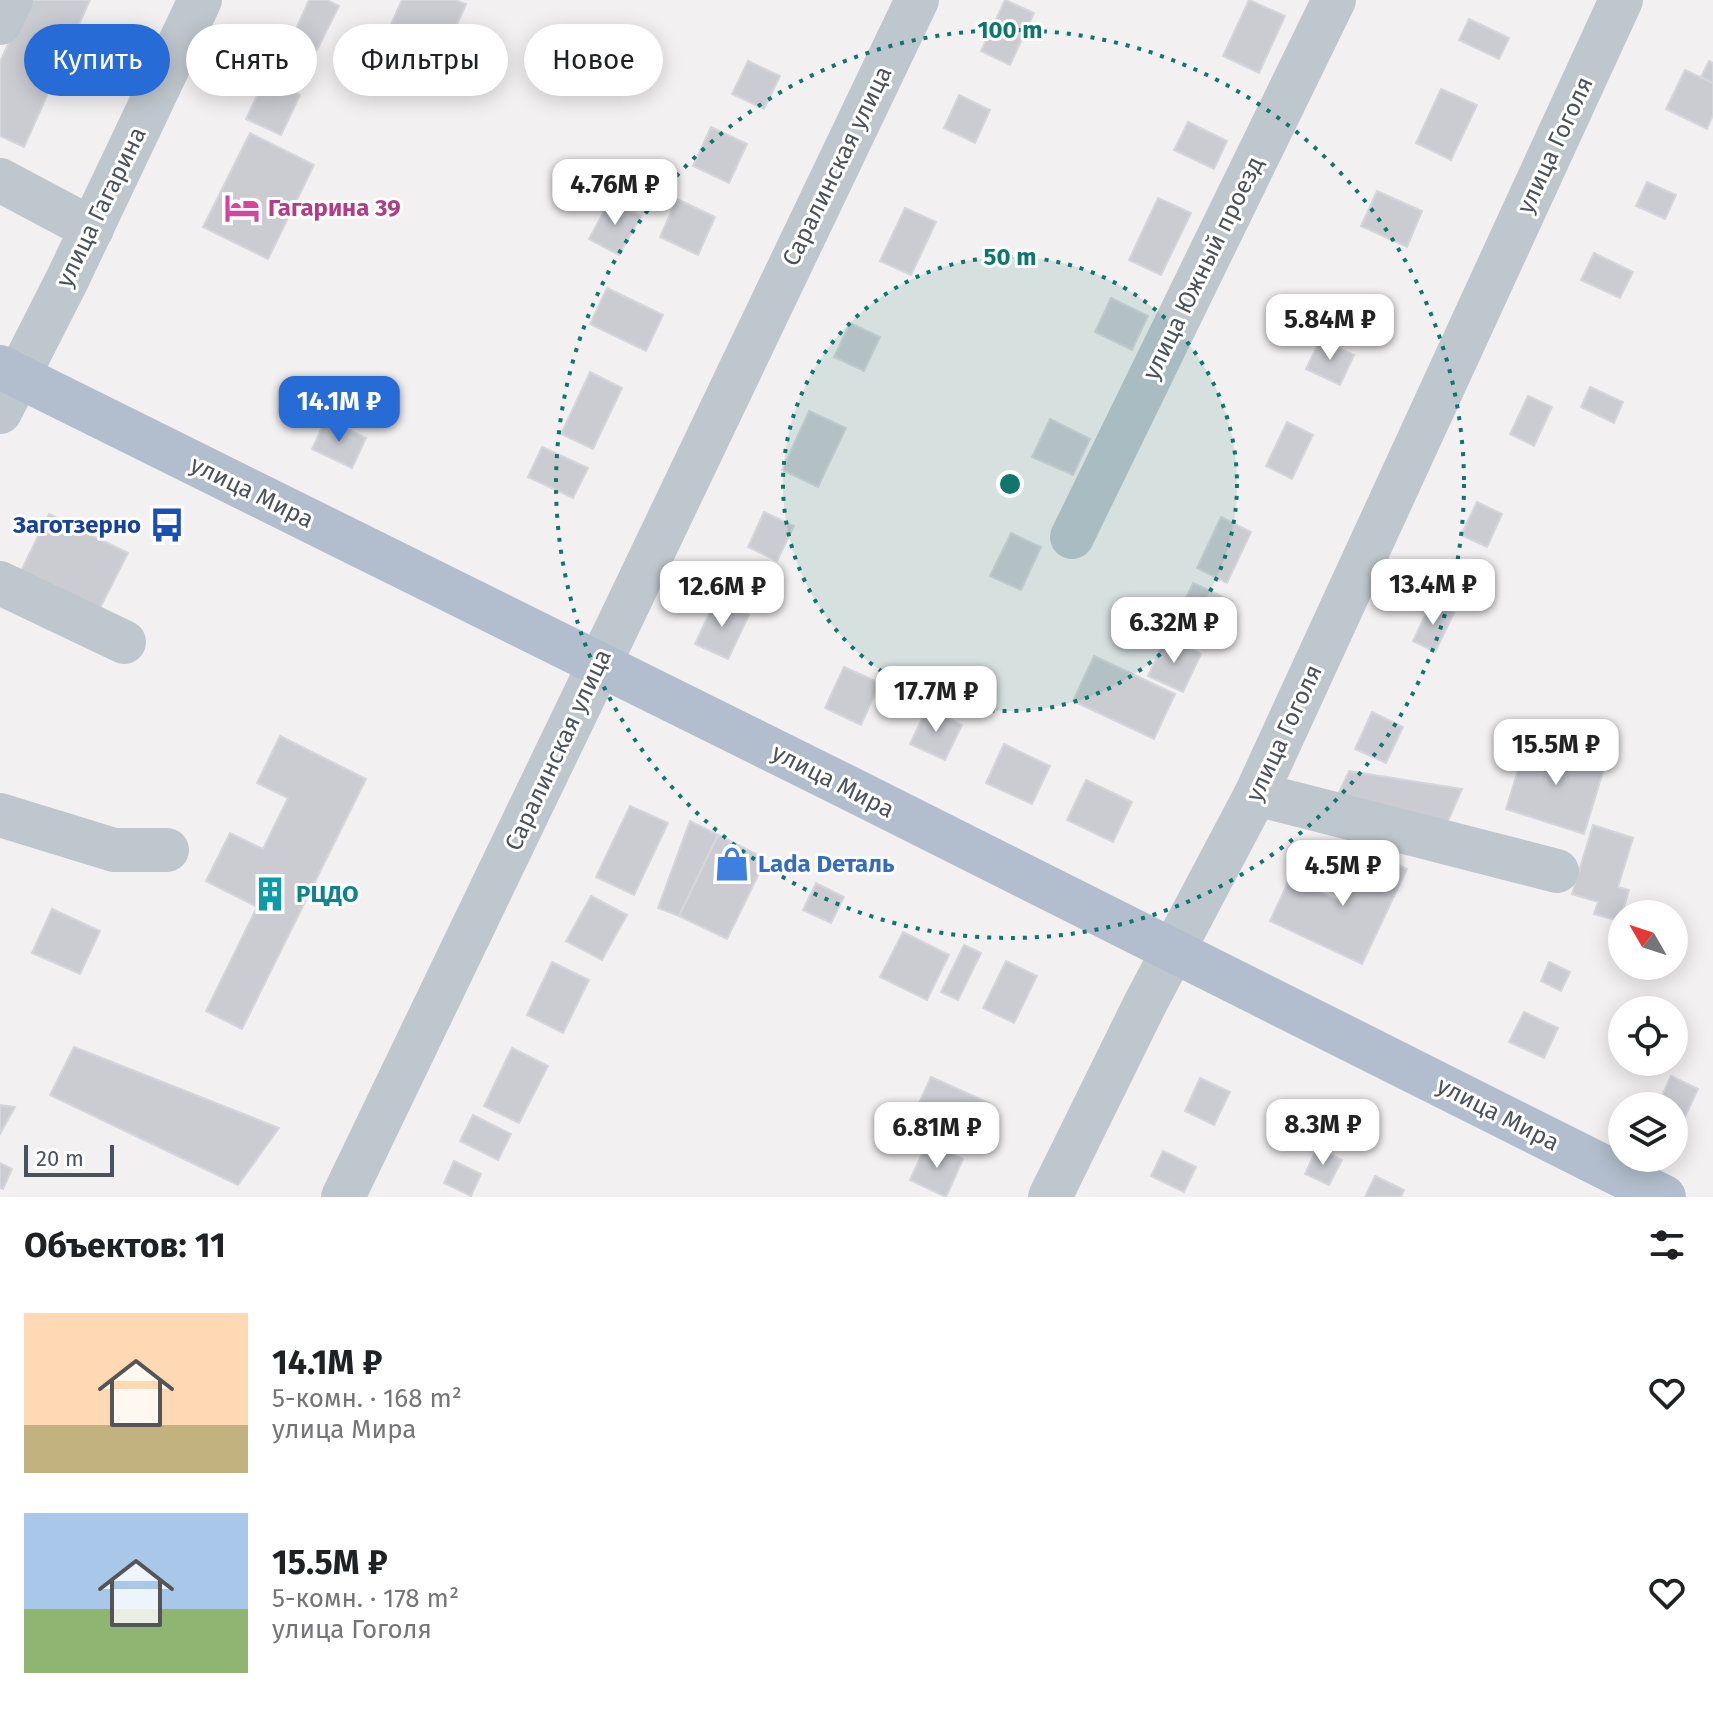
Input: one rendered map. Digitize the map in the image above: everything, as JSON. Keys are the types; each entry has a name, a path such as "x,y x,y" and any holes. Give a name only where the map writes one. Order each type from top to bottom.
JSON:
{"main road":[{"name":"улица Мира","path":"6,385 598,664 1664,1197"}],"street":[{"path":"0,23 11,0"},
{"name":"улица Гагарина","path":"6,385 92,229 200,0"},
{"name":"Саралинская улица","path":"343,1197 569,732 598,664 917,0"},
{"name":"улица Южный проезд","path":"1072,537 1334,0"},
{"name":"улица Гоголя","path":"1050,1197 1256,794 1621,0"},
{"path":"0,180 92,229"},
{"path":"0,583 124,642"},
{"path":"1256,794 1557,871"},
{"path":"0,815 114,850 167,850"}],"building":[{"path":"28,0 90,0 79,24 24,24 24,96 47,96 24,147 0,136 0,62"},
{"path":"309,0 327,0 339,6 317,50 317,24 298,24"},
{"path":"402,0 455,0 466,4 457,24 391,24"},
{"path":"1005,0 1034,13 1010,65 981,51"},
{"path":"1249,0 1285,16 1259,73 1223,56"},
{"path":"1469,19 1509,38 1499,59 1459,40"},
{"path":"748,61 780,76 764,109 732,94"},
{"path":"1709,61 1713,63 1713,83 1701,77"},
{"path":"1685,70 1713,83 1713,115 1707,129 1666,109"},
{"path":"1441,89 1477,105 1451,160 1416,143"},
{"path":"959,95 990,110 975,143 944,128"},
{"path":"257,96 300,96 281,135 246,119"},
{"path":"1188,122 1227,141 1214,169 1174,150"},
{"path":"711,127 747,144 729,183 693,166"},
{"path":"250,133 314,165 268,259 203,227"},
{"path":"1647,182 1676,195 1665,219 1636,206"},
{"path":"1377,191 1422,211 1407,247 1361,226"},
{"path":"1158,198 1191,213 1161,275 1129,260"},
{"path":"677,199 715,217 698,255 660,237"},
{"path":"610,200 641,216 619,255 589,239"},
{"path":"905,208 936,222 911,275 880,261"},
{"path":"1594,253 1633,272 1620,298 1581,280"},
{"path":"607,288 663,315 646,351 590,324"},
{"path":"1111,298 1148,316 1132,350 1095,332"},
{"path":"850,323 880,337 864,371 834,357"},
{"path":"1320,340 1354,355 1340,385 1306,369"},
{"path":"590,372 622,388 593,449 561,434"},
{"path":"1590,387 1623,402 1614,423 1581,407"},
{"path":"1528,396 1552,407 1534,446 1510,434"},
{"path":"809,411 846,428 818,487 782,470"},
{"path":"326,419 366,438 352,468 312,449"},
{"path":"1050,419 1090,439 1073,475 1032,457"},
{"path":"1287,422 1313,435 1292,479 1266,466"},
{"path":"542,447 588,468 573,498 528,477"},
{"path":"1477,502 1502,514 1487,547 1461,535"},
{"path":"764,512 794,526 777,561 748,547"},
{"path":"49,514 128,553 99,610 21,571"},
{"path":"1221,517 1251,532 1227,583 1197,568"},
{"path":"1011,533 1041,547 1021,590 990,576"},
{"path":"1193,583 1232,601 1218,632 1179,613"},
{"path":"716,599 749,615 728,659 695,644"},
{"path":"1431,603 1454,613 1435,652 1413,641"},
{"path":"1166,637 1201,654 1183,692 1148,676"},
{"path":"1094,656 1175,694 1154,739 1073,701"},
{"path":"844,667 880,683 861,725 825,708"},
{"path":"927,708 962,725 945,760 910,744"},
{"path":"1372,712 1403,727 1386,763 1355,749"},
{"name":"РЦДО","path":"280,736 366,779 242,1029 206,1011 257,907 206,881 230,833 263,849 288,798 257,783"},
{"path":"1527,741 1605,765 1584,834 1506,809"},
{"path":"1004,744 1050,766 1032,804 986,783"},
{"path":"1349,771 1462,789 1444,830 1333,805"},
{"path":"1086,780 1132,802 1113,842 1067,820"},
{"path":"630,806 668,823 634,895 596,877"},
{"path":"690,821 718,835 679,916 658,908"},
{"path":"1593,825 1633,838 1618,887 1629,890 1626,900 1608,900 1608,918 1594,914 1598,902 1572,894"},
{"path":"718,835 766,859 727,939 679,916"},
{"path":"1366,849 1407,869 1362,964 1270,921 1290,878 1341,902"},
{"path":"816,883 844,897 831,923 803,910"},
{"path":"591,896 627,915 602,960 566,941"},
{"path":"52,909 100,931 80,974 32,953"},
{"path":"903,932 949,955 927,1000 880,977"},
{"path":"964,945 981,953 958,1000 941,992"},
{"path":"1006,961 1037,976 1014,1023 983,1008"},
{"path":"552,962 589,980 563,1033 527,1015"},
{"path":"1549,962 1570,972 1561,991 1541,981"},
{"path":"1524,1012 1558,1028 1544,1058 1509,1042"},
{"path":"74,1047 279,1128 238,1185 50,1095"},
{"path":"512,1048 548,1066 519,1123 484,1106"},
{"path":"1671,1076 1698,1089 1688,1110 1688,1092 1664,1092"},
{"path":"931,1077 989,1103 971,1142 913,1116"},
{"path":"1200,1078 1230,1092 1214,1125 1185,1111"},
{"path":"0,1105 15,1107 0,1134"},
{"path":"473,1115 511,1134 498,1160 460,1141"},
{"path":"927,1143 963,1159 946,1197 910,1180"},
{"path":"1317,1148 1342,1160 1329,1185 1305,1174"},
{"path":"1163,1151 1196,1167 1184,1192 1151,1176"},
{"path":"454,1161 481,1174 471,1196 444,1183"},
{"path":"0,1163 12,1169 3,1189 0,1188"},
{"path":"1375,1176 1404,1190 1401,1197 1365,1197"}],"place":[{"name":"Гагарина 39","path":"242,208"},
{"name":"Заготзерно","path":"167,525"},
{"name":"Lada Dеталь","path":"732,864"},
{"name":"РЦДО","path":"270,894"}]}
